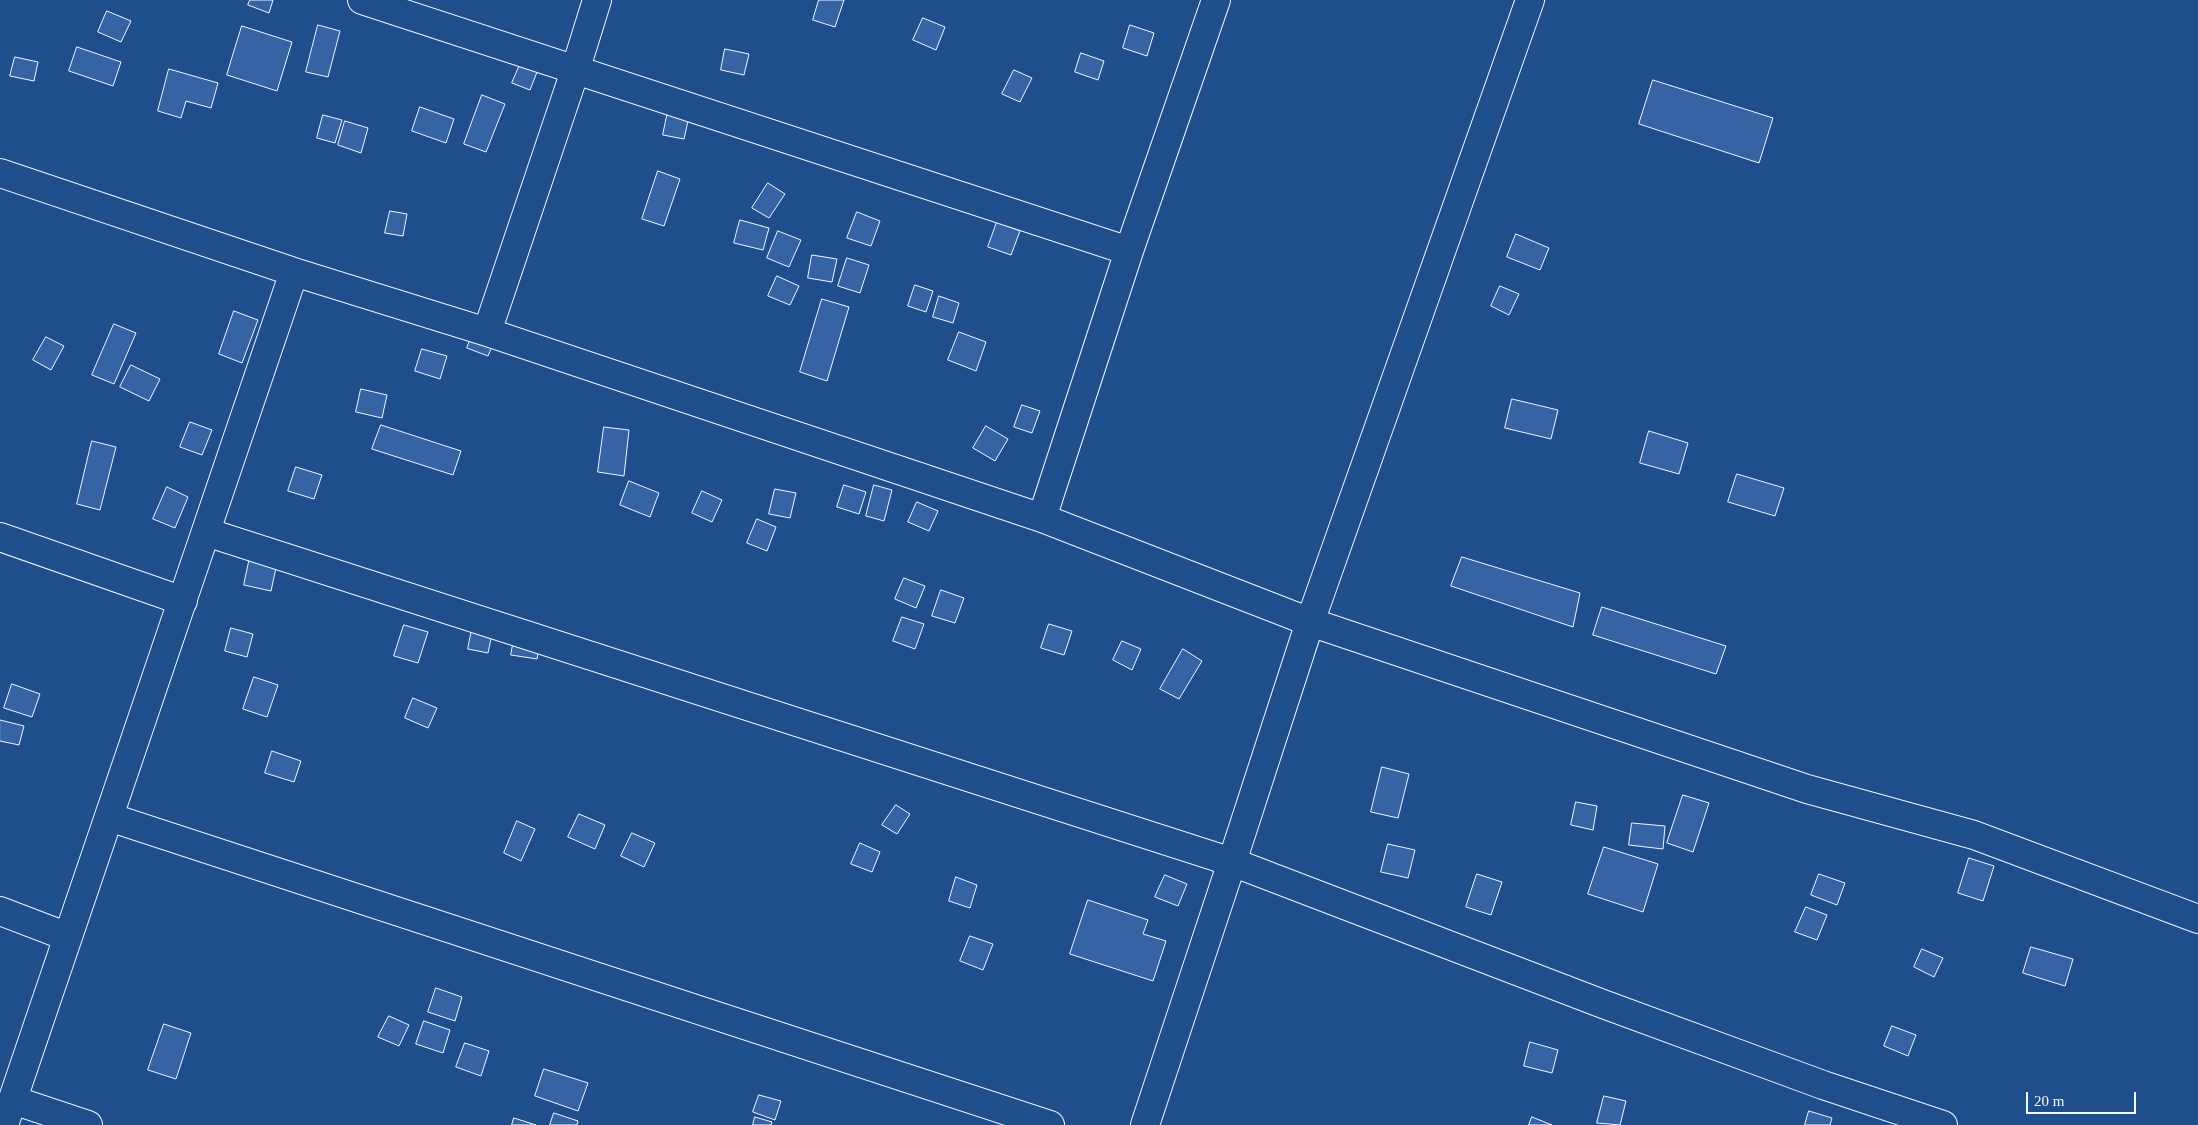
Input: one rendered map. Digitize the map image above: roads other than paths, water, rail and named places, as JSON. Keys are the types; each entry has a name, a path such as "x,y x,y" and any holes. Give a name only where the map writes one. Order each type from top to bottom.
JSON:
{"street":[{"path":"362,0 1129,251"},
{"path":"487,332 597,0"},
{"path":"1042,518 1129,251 1216,0"},
{"path":"1145,1125 1310,622 1530,0"},
{"path":"0,173 294,272 487,332 1042,518 1310,622 1807,789 1974,835 2198,919"},
{"path":"4,1125 294,272"},
{"path":"206,532 1232,862 1602,1004 1823,1085 1943,1125"},
{"path":"0,537 182,601"},
{"path":"109,817 1050,1125"},
{"path":"0,911 68,937"},
{"path":"13,1100 88,1125"}]}
